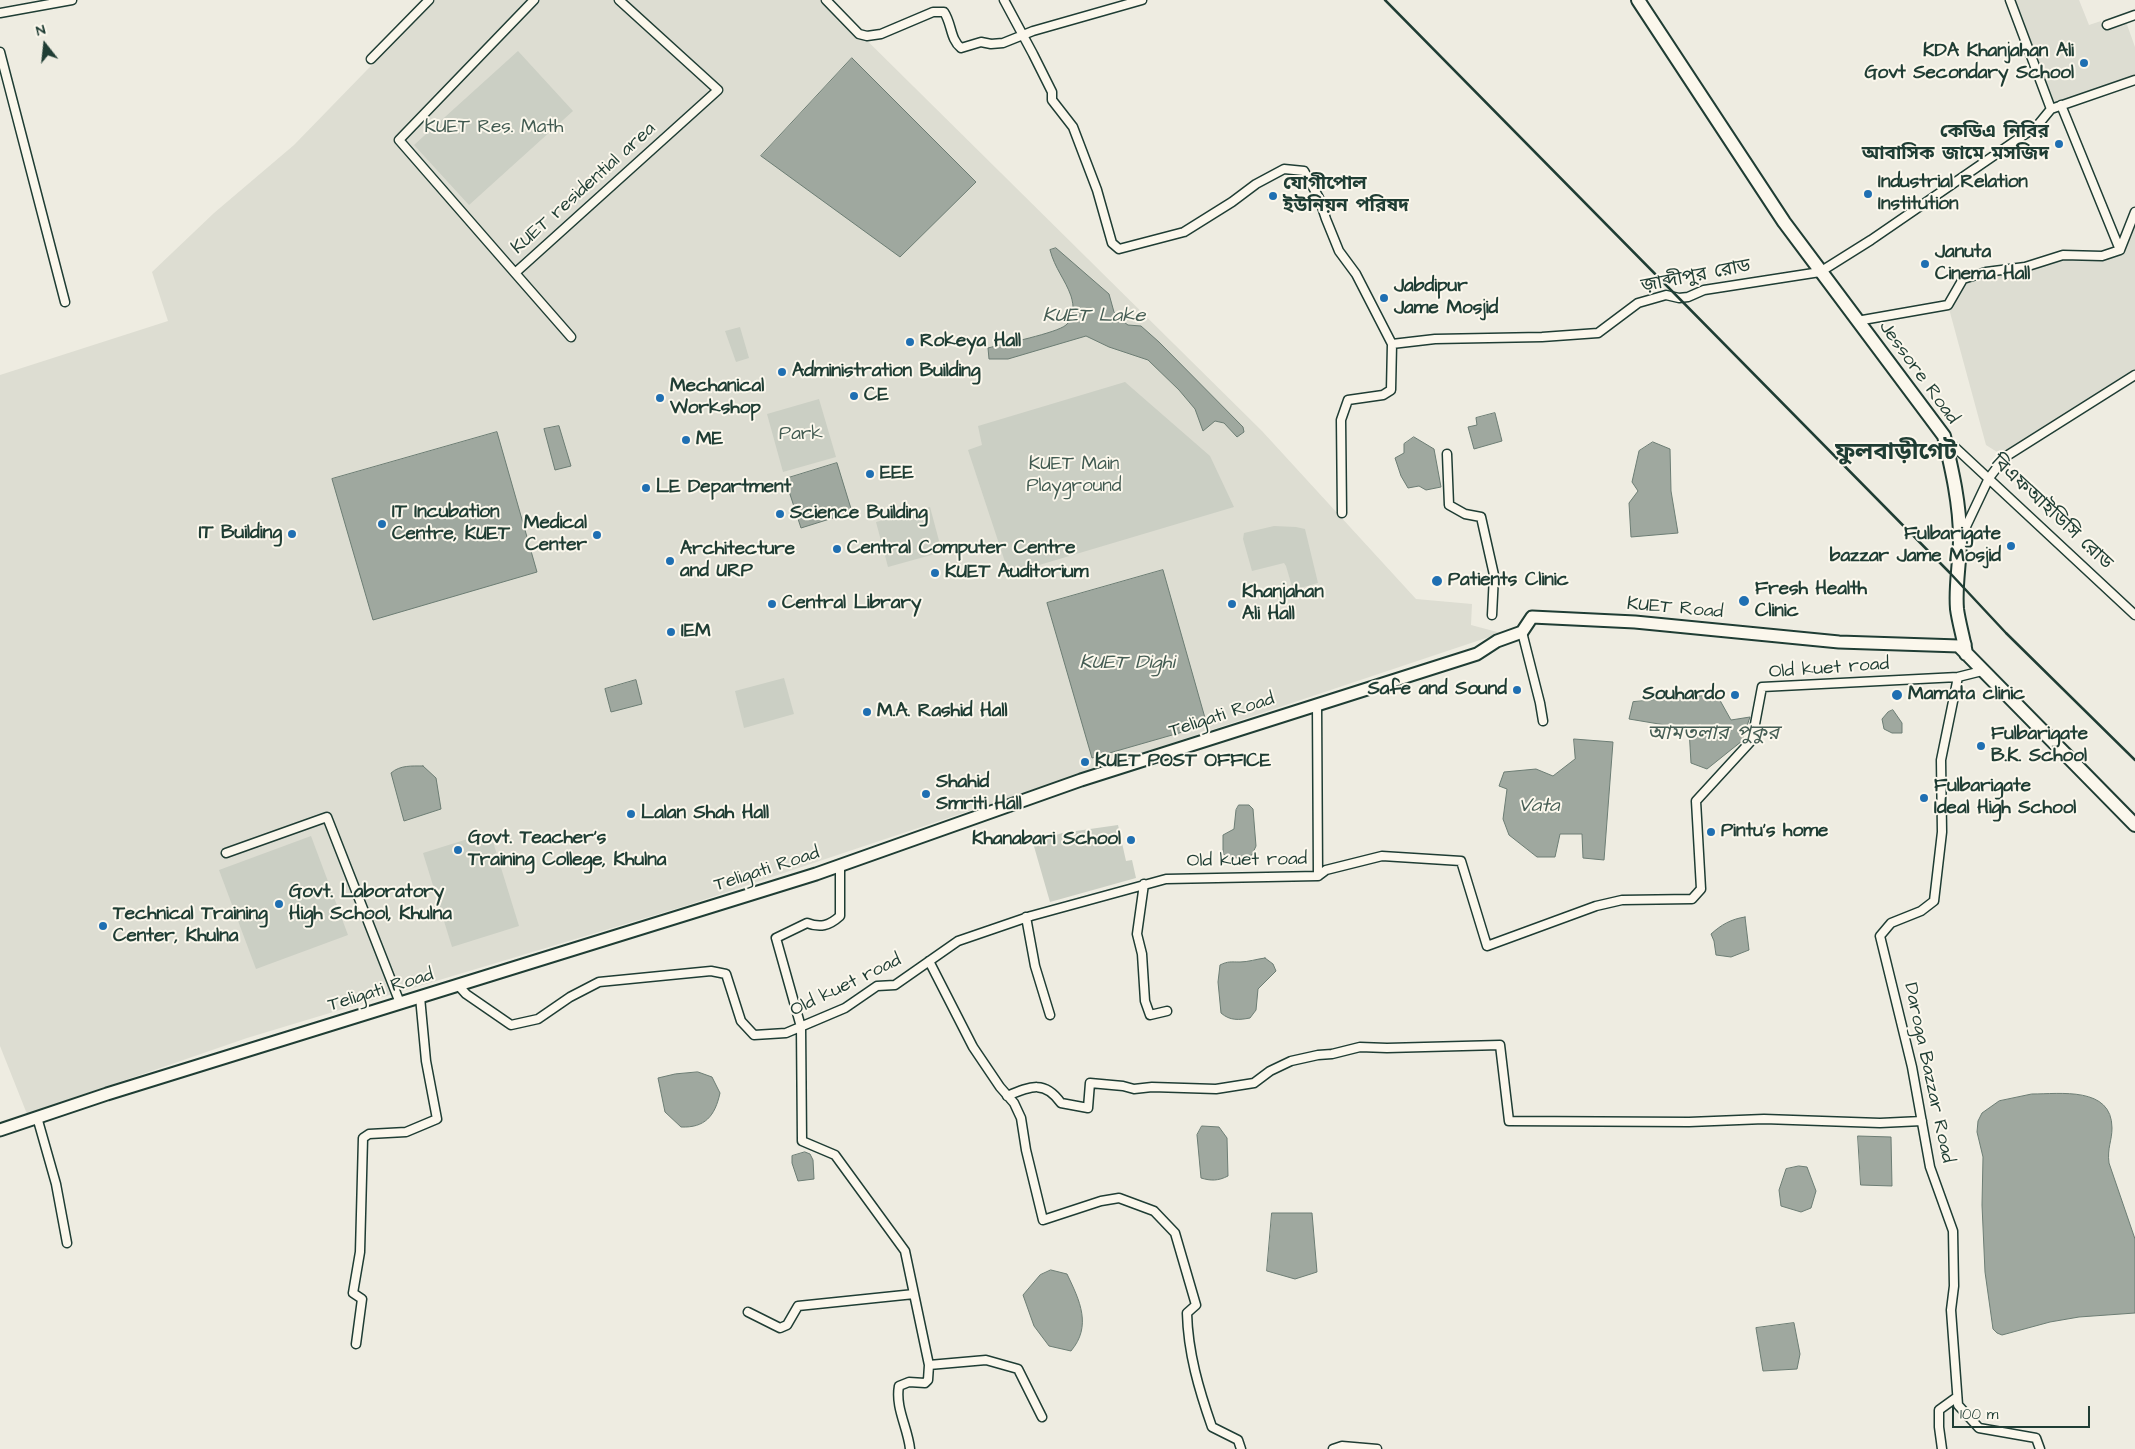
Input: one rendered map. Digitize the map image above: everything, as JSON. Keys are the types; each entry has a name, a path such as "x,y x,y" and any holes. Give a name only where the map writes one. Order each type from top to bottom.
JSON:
{"highway":[{"name":"Jessore Road","path":"1638,0 1784,222 1944,436 1953,473 1958,520 1957,544 1950,573 1950,602 1963,648"},
{"path":"1963,648 1982,671 2135,825"}],"main road":[{"name":"KUET Road","path":"1522,632 1532,617 1635,622 1839,642 1963,648"},
{"name":"Teligati Road","path":"0,1130 840,866 1081,780 1478,654 1497,641 1522,632"}],"street":[{"path":"0,13 72,0"},
{"path":"371,58 428,0"},
{"name":"KUET residential area","path":"534,0 399,140 515,273 718,90 619,0"},
{"path":"826,0 860,34 867,36 881,34 933,12 944,12 950,21 955,43 961,48 981,42 990,44 1003,42 1142,0"},
{"path":"1004,0 1052,92 1052,100 1072,127 1097,190 1112,243 1119,249 1184,232 1232,202 1256,184 1284,169 1304,171 1320,198 1338,251 1356,274 1392,344 1391,390 1383,395 1348,400 1341,420 1342,513"},
{"path":"2010,0 2051,109"},
{"path":"2107,25 2135,15"},
{"path":"0,52 65,302"},
{"path":"1820,272 1871,240 2037,126 2051,109 2135,80"},
{"path":"2061,105 2120,250"},
{"path":"2120,250 2135,212"},
{"path":"1857,321 1948,305 1963,279 1986,272 2025,267 2063,255 2102,256 2120,250"},
{"name":"জ়াব্দীপুর রোড","path":"1392,344 1434,338 1542,337 1598,333 1638,303 1653,298 1666,295 1678,298 1688,297 1704,290 1820,272"},
{"path":"515,273 570,338"},
{"path":"1957,544 1990,478 2005,457 2135,375"},
{"name":"বিএফআইডিসি রোড","path":"1944,436 2135,615"},
{"path":"1447,454 1449,505 1466,514 1481,517 1494,575 1492,615"},
{"path":"1522,632 1540,703 1542,721"},
{"name":"Old kuet road","path":"458,985 466,994 511,1025 538,1019 570,997 599,982 711,971 726,974 741,1021 754,1035 786,1033 845,1008 877,986 895,985 958,941 1026,917 1166,878 1318,876 1326,870 1382,856 1461,861 1487,946 1596,906 1622,900 1692,899 1701,889 1696,801 1752,740 1762,687 1958,677 1982,671"},
{"name":"Daroga Bazzar Road","path":"1958,677 1941,760 1942,832 1934,901 1921,911 1891,923 1880,936 1912,1067 1930,1167 1953,1231 1954,1286 1951,1310 1958,1406 1979,1428 2036,1438 2040,1449"},
{"path":"1317,704 1318,876"},
{"path":"226,854 327,817 400,1003"},
{"path":"840,866 840,916 832,924 817,927 807,923 776,938 801,1026 802,1141 835,1155 905,1251 929,1365 928,1380 925,1383 909,1382 899,1386 897,1395 899,1408 910,1449"},
{"path":"1144,884 1137,934 1142,954 1145,1001 1150,1015 1167,1011"},
{"path":"1026,917 1035,966 1050,1015"},
{"path":"929,961 973,1047 1014,1103 1021,1118 1026,1150 1043,1220 1101,1201 1120,1198 1154,1211 1175,1233 1196,1305 1187,1313 1187,1334 1194,1370 1212,1427 1238,1440 1241,1449"},
{"path":"356,1344 362,1299 353,1293 360,1252 362,1138 369,1134 406,1132 437,1119 426,1061 420,997"},
{"path":"1008,1096 1022,1090 1042,1086 1053,1092 1061,1103 1088,1108 1090,1083 1116,1085 1134,1089 1152,1087 1216,1089 1254,1083 1270,1071 1291,1061 1360,1047 1500,1045 1509,1121 1689,1122 1764,1118 1880,1123 1922,1122"},
{"path":"37,1117 56,1184 67,1243"},
{"path":"748,1312 780,1328 787,1325 798,1306 914,1294"},
{"path":"929,1365 986,1360 1018,1370 1042,1417"},
{"path":"1942,1449 1939,1410 1957,1397"},
{"path":"1333,1449 1342,1446 1377,1449"}],"shaded area":[{"path":"435,0 826,0 1262,431 1416,599 1472,604 1471,625 1501,633 685,906 247,1038 27,1114 0,1046 0,375 168,321 152,272 214,213 294,145"},
{"name":"KDA Khanjahan Ali Govt Secondary School","path":"2010,0 2079,0 2089,25 2101,21 2103,25 2107,25 2125,19 2135,47 2135,78 2051,109"},
{"path":"2135,211 2135,376 2005,457 1986,445 1948,305 1963,279 2063,255 2102,256 2120,250"}],"green space":[{"name":"KUET Res. Math","path":"518,51 573,111 469,205 414,145"},
{"path":"740,327 749,358 736,362 725,331"},
{"name":"KUET Main Playground","path":"1125,382 1210,456 1234,507 1009,574 968,450 982,445 978,426"},
{"name":"Park","path":"819,399 836,457 783,472 767,414"},
{"path":"930,507 942,552 888,567 876,522"},
{"path":"1274,526 1305,529 1318,583 1293,590 1284,563 1252,571 1243,539 1244,533"},
{"path":"784,678 794,714 744,728 735,691"},
{"path":"1118,825 1126,861 1132,860 1136,878 1050,902 1033,843 1062,833"},
{"path":"490,832 519,926 452,947 423,853"},
{"path":"311,836 348,935 256,969 219,870"}],"water":[{"path":"852,58 976,182 900,257 761,156"},
{"name":"KUET Lake","path":"1056,248 1109,294 1114,312 1121,320 1128,325 1141,326 1159,342 1243,427 1244,432 1237,437 1224,423 1215,421 1203,431 1195,409 1179,390 1148,360 1109,347 1086,336 1008,359 989,359 988,348 1061,328 1071,319 1073,308 1071,296 1050,250"},
{"path":"1495,413 1502,441 1474,449 1468,427 1477,425 1476,418"},
{"path":"559,426 571,466 555,470 544,429"},
{"path":"497,432 537,572 373,620 332,479"},
{"path":"1414,437 1434,449 1441,487 1426,490 1419,486 1408,488 1401,476 1395,458 1404,453 1404,444"},
{"path":"1653,442 1670,449 1671,491 1678,533 1631,537 1629,503 1638,491 1632,482 1639,451"},
{"path":"837,463 852,512 801,528 785,479"},
{"name":"KUET Dighi","path":"1163,570 1207,725 1092,758 1047,603"},
{"path":"636,680 642,704 611,712 605,689"},
{"name":"আমতলার পুকুর","path":"1717,695 1731,720 1750,717 1742,741 1707,769 1691,763 1689,729 1629,719 1633,702"},
{"path":"1893,710 1902,723 1902,733 1892,733 1884,729 1882,719 1888,712"},
{"name":"Vata","path":"1574,739 1613,742 1604,860 1583,858 1582,834 1560,834 1555,857 1537,857 1509,835 1503,819 1507,789 1499,786 1504,772 1536,769 1553,776 1575,759"},
{"path":"423,766 436,778 441,809 404,821 391,773 402,767"},
{"path":"1239,805 1249,805 1253,809 1256,846 1252,855 1233,858 1223,854 1223,835 1234,829 1236,810"},
{"path":"1745,917 1749,950 1731,957 1716,955 1711,934 1726,923"},
{"path":"1265,958 1273,964 1276,971 1258,989 1256,1010 1250,1018 1235,1019 1224,1016 1221,1013 1218,982 1220,965 1227,962 1246,962"},
{"path":"698,1072 712,1077 720,1093 718,1101 712,1114 703,1123 681,1127 665,1112 658,1078"},
{"path":"2032,1094 2082,1095 2094,1099 2103,1105 2110,1114 2112,1128 2109,1163 2135,1239 2135,1313 2079,1317 2050,1322 2002,1335 1993,1329 1985,1272 1982,1205 1983,1157 1977,1132 1978,1121 1982,1113 1999,1101"},
{"path":"1202,1126 1219,1127 1227,1138 1228,1176 1214,1180 1201,1178 1197,1135"},
{"path":"1858,1136 1891,1137 1892,1186 1861,1185"},
{"path":"805,1152 810,1154 813,1160 814,1179 798,1181 792,1163 792,1156"},
{"path":"1799,1166 1807,1167 1816,1191 1811,1208 1801,1212 1781,1206 1779,1190 1786,1169"},
{"path":"1272,1213 1312,1213 1317,1272 1295,1279 1267,1271"},
{"path":"1051,1270 1067,1274 1080,1304 1082,1313 1081,1332 1071,1351 1049,1346 1034,1326 1023,1295 1040,1275"},
{"path":"1794,1323 1800,1354 1797,1369 1763,1371 1756,1328"}],"railway":[{"path":"1385,0 1950,573 2006,633 2135,760"}],"place":[{"name":"KDA Khanjahan Ali Govt Secondary School","path":"2084,63"},
{"name":"কেডিএ নিবির আবাসিক জামে মসজিদ","path":"2059,144"},
{"name":"Industrial Relation Institution","path":"1868,194"},
{"name":"যোগীপোল ইউনিয়ন পরিষদ","path":"1273,196"},
{"name":"Januta Cinema Hall","path":"1925,264"},
{"name":"Jabdipur Jame Mosjid","path":"1384,298"},
{"name":"Rokeya Hall","path":"910,342"},
{"name":"Administration Building","path":"782,372"},
{"name":"CE","path":"854,396"},
{"name":"Mechanical Workshop","path":"660,398"},
{"name":"ME","path":"686,440"},
{"name":"EEE","path":"870,474"},
{"name":"LE Department","path":"646,488"},
{"name":"Science Building","path":"780,514"},
{"name":"IT Incubation Centre, KUET","path":"382,524"},
{"name":"IT Building","path":"292,534"},
{"name":"Medical Center","path":"597,535"},
{"name":"Fulbarigate bazzar Jame Mosjid","path":"2011,546"},
{"name":"Central Computer Centre","path":"837,549"},
{"name":"Architecture and URP","path":"670,561"},
{"name":"KUET Auditorium","path":"935,573"},
{"name":"Patients Clinic","path":"1437,581"},
{"name":"Fresh Health Clinic","path":"1744,601"},
{"name":"Central Library","path":"772,604"},
{"name":"Khanjahan Ali Hall","path":"1232,604"},
{"name":"IEM","path":"671,632"},
{"name":"Safe and Sound","path":"1517,690"},
{"name":"Souhardo","path":"1735,695"},
{"name":"Mamata clinic","path":"1897,695"},
{"name":"M.A. Rashid Hall","path":"867,712"},
{"name":"Fulbarigate B.K. School","path":"1981,746"},
{"name":"KUET POST OFFICE","path":"1085,762"},
{"name":"Shahid Smriti Hall","path":"926,794"},
{"name":"Fulbarigate Ideal High School","path":"1924,798"},
{"name":"Lalan Shah Hall","path":"631,814"},
{"name":"Pintu's home","path":"1711,832"},
{"name":"Khanabari School","path":"1131,840"},
{"name":"Govt. Teacher's Training College, Khulna","path":"458,850"},
{"name":"Govt. Laboratory High School, Khulna","path":"279,904"},
{"name":"Technical Training Center, Khulna","path":"103,926"}],"district":[{"name":"ফুলবাড়ীগেট","path":"1896,454"}]}
